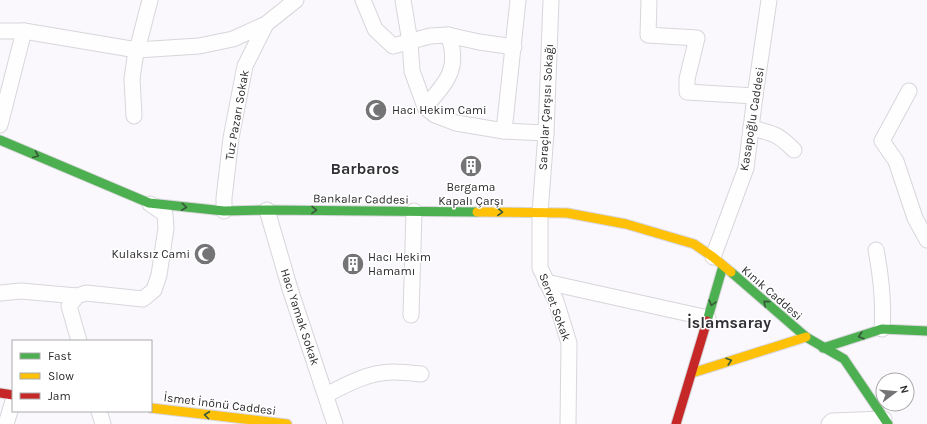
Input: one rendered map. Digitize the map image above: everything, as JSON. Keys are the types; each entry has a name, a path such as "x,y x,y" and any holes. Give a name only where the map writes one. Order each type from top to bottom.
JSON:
{"main road":[{"name":"Bankalar Caddesi","path":"0,140 149,203 224,211 414,211 567,214 626,224 694,244 718,262"},
{"path":"676,424 708,318 718,262"},
{"name":"Kınık Caddesi","path":"718,262 806,338 844,359 886,422"},
{"path":"823,348 882,330 927,331"},
{"name":"Kınık Caddesi","path":"692,373 806,338"},
{"path":"0,393 12,395"},
{"name":"İsmet İnönü Caddesi","path":"152,408 287,424"}],"street":[{"path":"134,116 132,79 137,50 150,0"},
{"path":"0,31 24,31 137,50 199,46 234,39 266,24 283,6 296,0"},
{"path":"363,0 375,30 393,46 430,36 448,35 514,47"},
{"path":"403,0 410,42 412,71 425,107 435,116 456,123 504,131 546,133"},
{"path":"504,131 518,0"},
{"name":"Saraçlar Çarşısı Sokağı","path":"540,213 546,133 551,0"},
{"path":"649,0 648,35 697,38 687,79 687,92 755,96"},
{"name":"Kasapoğlu Caddesi","path":"718,262 746,168 769,0"},
{"name":"Tuz Pazarı Sokak","path":"224,211 224,198 231,138 245,66 266,24"},
{"path":"0,125 24,31"},
{"path":"425,107 447,81 453,60 453,47 448,35"},
{"path":"909,91 882,141 896,161 915,218 927,240"},
{"path":"751,128 771,132 783,139 794,150"},
{"path":"0,293 21,290 76,296 86,293 143,299 154,290 159,275 166,228 165,214 149,203"},
{"name":"Hacı Yamak Sokak","path":"267,210 290,289 335,424"},
{"path":"411,316 414,211"},
{"name":"Servet Sokak","path":"540,213 540,268 556,302 569,343 568,424"},
{"path":"876,250 881,274 883,308 882,330"},
{"path":"546,282 708,318"},
{"path":"76,296 69,306 79,340"},
{"path":"326,395 351,382 372,375 392,372 421,374"},
{"path":"6,424 12,405"},
{"path":"99,412 103,424"},
{"path":"829,424 832,421 886,422"}],"traffic: fast":[{"path":"0,140 149,203 224,211 477,212"},
{"path":"707,321 723,266"},
{"path":"731,272 806,337 844,359 888,424"},
{"path":"823,348 882,329 927,331"}],"traffic: slow":[{"path":"477,212 567,213 626,224 694,244 731,272"},
{"path":"692,373 806,337"},
{"path":"152,408 287,424"}],"traffic: jam":[{"path":"676,424 707,321"},
{"path":"0,393 12,395"}],"place":[{"name":"Hacı Hekim Cami","path":"376,110"},
{"name":"Bergama Kapalı Çarşı","path":"471,166"},
{"name":"Kulaksız Cami","path":"205,254"},
{"name":"Hacı Hekim Hamamı","path":"353,264"}],"district":[{"name":"Barbaros","path":"365,168"},
{"name":"İslamsaray","path":"729,322"}]}
